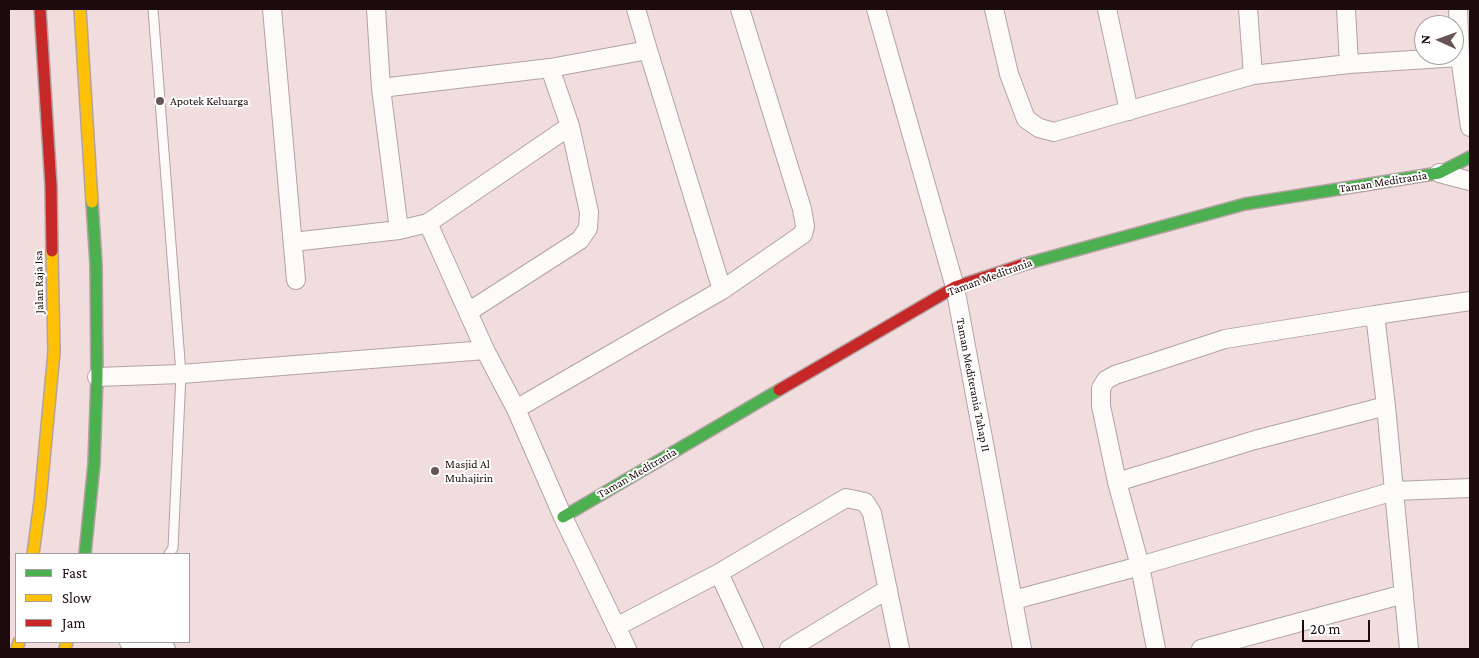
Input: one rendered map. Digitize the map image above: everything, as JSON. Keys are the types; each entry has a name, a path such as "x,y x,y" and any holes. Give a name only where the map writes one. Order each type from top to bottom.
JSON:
{"main road":[{"name":"Jalan Raja Isa","path":"33,553 40,502 54,352 51,186 40,9"},
{"path":"80,9 96,264 97,377 94,464 85,553"},
{"name":"Taman Meditrania","path":"563,517 955,287 1032,262 1244,204 1438,173 1470,157"}],"street":[{"path":"272,9 296,280"},
{"path":"376,9 381,88 399,230"},
{"path":"636,9 722,290"},
{"path":"516,409 722,290 800,238 804,230 802,209 740,9"},
{"name":"Taman Mediterania Tahap II","path":"876,9 955,287 1022,649"},
{"path":"994,9 1009,74 1026,119 1038,128 1054,132 1253,76 1349,64 1414,60"},
{"path":"1107,9 1129,111"},
{"path":"1248,9 1253,76"},
{"path":"1346,9 1349,64"},
{"path":"381,88 550,68 648,50"},
{"path":"1461,65 1470,127"},
{"path":"468,312 580,240 590,222 570,126 550,68"},
{"path":"293,242 399,230 428,223 570,126"},
{"name":"Taman Meditrania","path":"1438,173 1470,181"},
{"path":"428,223 485,350 516,409 563,517 627,649"},
{"path":"1156,649 1140,566 1117,482 1100,406 1101,388 1106,380 1115,375 1225,339 1470,302"},
{"path":"1375,315 1386,406 1409,649"},
{"path":"97,377 181,374 485,350"},
{"path":"1117,482 1256,440 1386,406"},
{"path":"1014,600 1140,566 1394,491 1470,488"},
{"path":"616,627 719,573 846,498 865,502 872,513 900,649"},
{"path":"719,573 754,649"},
{"path":"789,649 888,589"},
{"path":"1201,649 1404,594"},
{"path":"134,643 166,649"}],"lane":[{"path":"153,9 181,374 173,548 170,553"}],"traffic: fast":[{"path":"1025,264 1245,204 1439,173 1470,157"},
{"path":"85,553 94,464 97,377 96,264 92,202"},
{"path":"563,517 779,390"}],"traffic: slow":[{"path":"80,9 92,202"},
{"path":"33,553 40,502 54,352 52,251"},
{"path":"17,649 19,643"},
{"path":"65,649 67,643"}],"traffic: jam":[{"path":"40,9 51,186 52,251"},
{"path":"779,390 955,287 1025,264"}],"place":[{"name":"Apotek Keluarga","path":"160,101"},
{"name":"Masjid Al Muhajirin","path":"435,471"}]}
